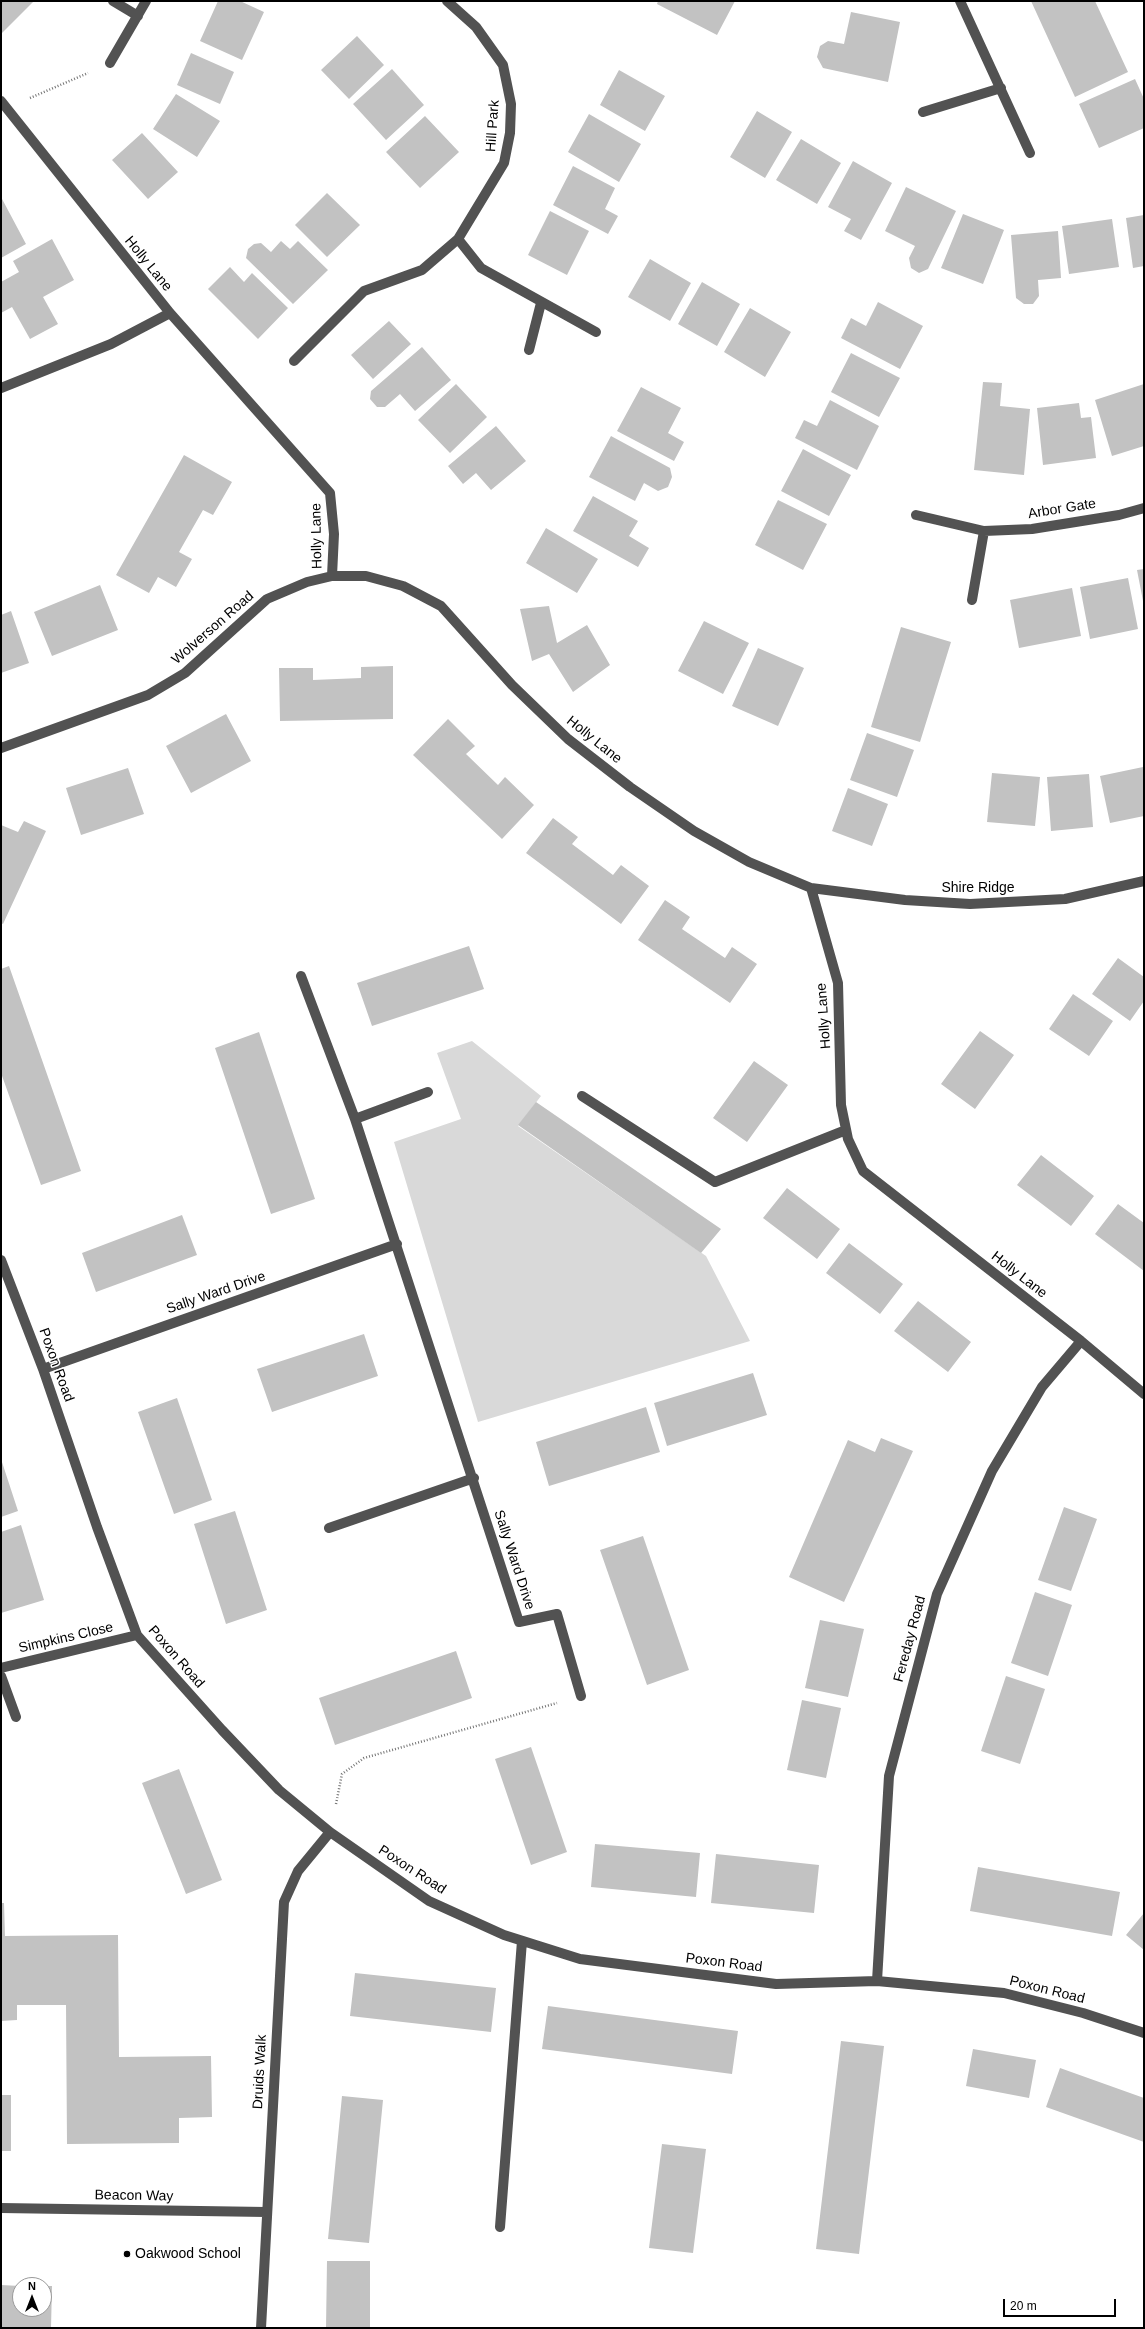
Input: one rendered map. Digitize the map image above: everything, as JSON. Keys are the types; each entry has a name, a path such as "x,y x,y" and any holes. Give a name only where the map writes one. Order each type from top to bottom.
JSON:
{"street":[{"path":"113,1 138,16"},
{"path":"110,63 146,1"},
{"name":"Hill Park","path":"294,361 364,291 422,270 458,239 504,163 510,132 511,104 503,65 476,27 446,1"},
{"path":"960,1 1030,153"},
{"path":"922,112 1001,88"},
{"name":"Holly Lane","path":"4,105 170,313 330,493 334,534 332,576 366,576 403,586 441,606 512,685 568,739 611,772 694,831 749,862 811,888 838,983 841,1105 848,1139 863,1171 1081,1341 1144,1394"},
{"path":"458,239 481,268 541,303 596,332"},
{"path":"529,350 541,303"},
{"path":"1,388 111,344 170,313"},
{"name":"Arbor Gate","path":"916,515 984,531 1032,529 1119,515 1144,508"},
{"path":"972,600 984,531"},
{"name":"Wolverson Road","path":"1,748 148,695 185,673 267,599 307,582 332,576"},
{"name":"Shire Ridge","path":"811,888 905,900 970,904 1064,899 1144,881"},
{"name":"Sally Ward Drive","path":"301,976 355,1119 474,1478 519,1622 557,1614 581,1696"},
{"path":"355,1119 428,1092"},
{"path":"582,1096 715,1182 846,1130"},
{"name":"Sally Ward Drive","path":"43,1369 397,1244"},
{"name":"Poxon Road","path":"1,1260 43,1369 97,1527 137,1635 222,1730 279,1790 330,1832 429,1901 504,1935 580,1959 776,1984 877,1981 1004,1993 1083,2013 1144,2033"},
{"name":"Fereday Road","path":"877,1981 889,1776 937,1594 992,1471 1042,1387 1081,1341"},
{"path":"329,1528 474,1478"},
{"name":"Simpkins Close","path":"1,1668 137,1635"},
{"path":"1,1676 16,1717"},
{"name":"Druids Walk","path":"261,2328 266,2212 284,1902 298,1871 330,1832"},
{"path":"500,2227 522,1941"},
{"name":"Beacon Way","path":"1,2208 266,2212"}],"path":[{"path":"4,105 110,63"},
{"path":"330,1832 342,1774 364,1758 581,1696"}],"shaded area":[{"path":"472,1041 541,1096 518,1126 706,1256 750,1341 478,1422 394,1142 461,1119 437,1053"}],"building":[{"path":"1,1 34,1 1,34"},
{"path":"218,1 240,1 264,12 242,60 200,41"},
{"path":"658,1 735,1 717,35 657,4"},
{"path":"1031,1 1095,1 1128,72 1075,97"},
{"path":"851,12 900,22 888,82 823,68 817,57 820,46 828,41 844,44"},
{"path":"357,36 384,65 349,99 321,70"},
{"path":"191,53 234,72 220,104 177,85"},
{"path":"392,69 424,105 386,140 353,104"},
{"path":"619,70 665,96 645,131 600,105"},
{"path":"1135,79 1144,99 1144,128 1099,148 1079,104"},
{"path":"176,94 220,121 197,157 153,129"},
{"path":"757,111 792,132 765,178 730,157"},
{"path":"589,114 641,144 619,182 568,152"},
{"path":"425,116 459,152 420,188 386,152"},
{"path":"142,133 178,172 148,199 112,160"},
{"path":"801,139 841,163 817,204 776,180"},
{"path":"853,161 892,183 861,240 844,231 851,219 828,207"},
{"path":"573,166 615,188 605,209 618,216 608,234 553,205"},
{"path":"906,187 956,211 928,269 919,273 911,268 909,258 915,246 885,231"},
{"path":"327,193 360,225 327,257 295,225"},
{"path":"1,197 26,244 1,258"},
{"path":"550,211 589,231 567,275 528,255"},
{"path":"963,214 1004,230 983,284 941,268"},
{"path":"1144,215 1144,266 1133,268 1126,218"},
{"path":"1112,219 1119,267 1069,274 1062,226"},
{"path":"1058,231 1061,278 1038,280 1039,296 1033,304 1024,304 1016,298 1011,235"},
{"path":"52,239 74,280 43,297 58,324 30,339 12,307 1,313 1,282 19,272 13,261"},
{"path":"281,241 290,249 298,241 328,270 293,304 246,258 248,249 254,244 261,243 271,252"},
{"path":"650,259 691,283 670,321 628,297"},
{"path":"230,267 244,282 252,273 288,308 258,339 208,289"},
{"path":"702,282 740,304 717,346 678,324"},
{"path":"878,302 923,326 900,369 841,338 851,318 866,326"},
{"path":"750,308 791,332 765,377 724,352"},
{"path":"389,321 411,344 373,379 351,355"},
{"path":"422,347 451,380 415,411 400,394 385,407 377,407 370,399 371,391"},
{"path":"851,353 900,378 879,417 831,392"},
{"path":"983,382 1002,383 1000,406 1030,409 1024,475 974,470"},
{"path":"456,384 487,417 450,453 418,420"},
{"path":"1144,384 1144,446 1112,456 1095,400"},
{"path":"641,387 681,408 668,433 684,442 674,461 617,431"},
{"path":"830,400 879,426 857,470 795,438 804,420 817,426"},
{"path":"1079,403 1081,418 1091,417 1096,458 1043,465 1037,408"},
{"path":"496,426 526,461 491,490 476,473 463,484 448,466"},
{"path":"611,436 670,468 672,477 668,487 658,491 644,483 635,501 589,477"},
{"path":"803,449 851,475 829,516 781,491"},
{"path":"184,455 232,482 213,515 203,510 179,552 192,559 176,587 158,577 149,593 116,575"},
{"path":"593,496 638,521 629,536 649,548 638,567 573,531"},
{"path":"778,500 827,524 803,570 755,545"},
{"path":"546,528 598,559 577,593 526,563"},
{"path":"1144,569 1144,601 1143,601 1137,570"},
{"path":"1128,578 1138,629 1090,639 1080,587"},
{"path":"100,585 118,630 52,656 34,612"},
{"path":"1072,588 1081,636 1019,648 1010,600"},
{"path":"549,606 557,643 587,625 610,665 573,692 549,654 532,661 520,609"},
{"path":"11,611 29,663 1,673 1,615"},
{"path":"704,621 749,643 723,694 678,671"},
{"path":"901,627 951,642 920,742 871,727"},
{"path":"758,648 804,668 778,726 732,706"},
{"path":"393,666 393,719 280,721 279,668 313,668 313,680 361,678 361,667"},
{"path":"226,714 251,761 191,793 166,746"},
{"path":"448,719 475,746 466,754 498,785 505,777 534,805 502,839 413,755"},
{"path":"867,733 914,750 897,797 850,780"},
{"path":"1143,767 1144,816 1110,823 1100,776"},
{"path":"128,768 144,814 81,835 66,788"},
{"path":"992,773 1040,777 1035,826 987,822"},
{"path":"1089,774 1093,827 1051,831 1047,777"},
{"path":"848,788 888,804 872,846 832,831"},
{"path":"553,818 578,837 572,844 613,875 621,865 649,886 621,924 526,853"},
{"path":"24,821 46,831 3,924 1,923 1,825 18,832"},
{"path":"665,900 690,917 682,929 725,958 732,947 757,964 730,1003 638,940"},
{"path":"469,946 484,989 372,1026 357,983"},
{"path":"1118,958 1144,977 1144,1001 1130,1021 1092,994"},
{"path":"9,966 81,1171 41,1185 1,1073 1,969"},
{"path":"1073,994 1113,1021 1089,1056 1049,1029"},
{"path":"980,1031 1014,1055 975,1109 941,1084"},
{"path":"259,1032 315,1199 271,1214 215,1048"},
{"path":"754,1061 788,1085 747,1142 713,1118"},
{"path":"536,1102 721,1229 701,1253 518,1125"},
{"path":"1041,1155 1094,1196 1071,1226 1017,1185"},
{"path":"787,1188 840,1229 817,1259 763,1218"},
{"path":"1118,1204 1144,1223 1144,1271 1095,1234"},
{"path":"182,1215 197,1255 96,1292 82,1253"},
{"path":"849,1243 903,1284 880,1314 826,1273"},
{"path":"918,1301 971,1342 948,1372 894,1331"},
{"path":"364,1334 378,1376 272,1412 257,1369"},
{"path":"753,1373 767,1415 667,1446 654,1403"},
{"path":"177,1398 212,1500 174,1514 138,1412"},
{"path":"646,1407 660,1452 549,1486 536,1442"},
{"path":"881,1438 913,1451 844,1602 789,1577 848,1440 875,1452"},
{"path":"1,1459 18,1511 1,1517"},
{"path":"1064,1507 1097,1519 1071,1591 1038,1580"},
{"path":"235,1511 267,1610 226,1624 194,1524"},
{"path":"21,1525 44,1600 1,1613 1,1532"},
{"path":"643,1536 689,1670 647,1685 600,1550"},
{"path":"1035,1592 1072,1605 1048,1676 1011,1663"},
{"path":"820,1620 864,1629 848,1697 805,1688"},
{"path":"456,1651 472,1698 335,1745 319,1698"},
{"path":"1006,1676 1045,1689 1020,1764 981,1751"},
{"path":"802,1700 841,1708 826,1778 787,1770"},
{"path":"531,1747 567,1852 531,1865 495,1759"},
{"path":"179,1769 222,1880 186,1894 142,1783"},
{"path":"595,1844 700,1853 696,1897 591,1887"},
{"path":"716,1854 819,1865 814,1913 711,1903"},
{"path":"978,1867 1120,1892 1112,1936 970,1911"},
{"path":"1,1903 4,1903 5,1936 118,1935 119,2057 211,2056 212,2117 179,2118 179,2143 67,2144 66,2005 17,2005 17,2020 1,2021"},
{"path":"1144,1913 1144,1950 1126,1935"},
{"path":"355,1973 496,1988 491,2032 350,2016"},
{"path":"548,2006 738,2031 732,2074 542,2049"},
{"path":"841,2041 884,2046 859,2254 816,2249"},
{"path":"973,2049 1036,2060 1029,2098 966,2086"},
{"path":"1060,2068 1144,2098 1144,2142 1046,2107"},
{"path":"1,2095 11,2095 11,2151 1,2151"},
{"path":"342,2096 383,2100 369,2243 328,2239"},
{"path":"662,2144 706,2149 693,2253 649,2248"},
{"path":"327,2261 370,2261 370,2328 326,2328"},
{"path":"1,2285 12,2286 12,2317 51,2317 51,2328 1,2328"}],"place":[{"name":"Oakwood School","path":"127,2254"}]}
